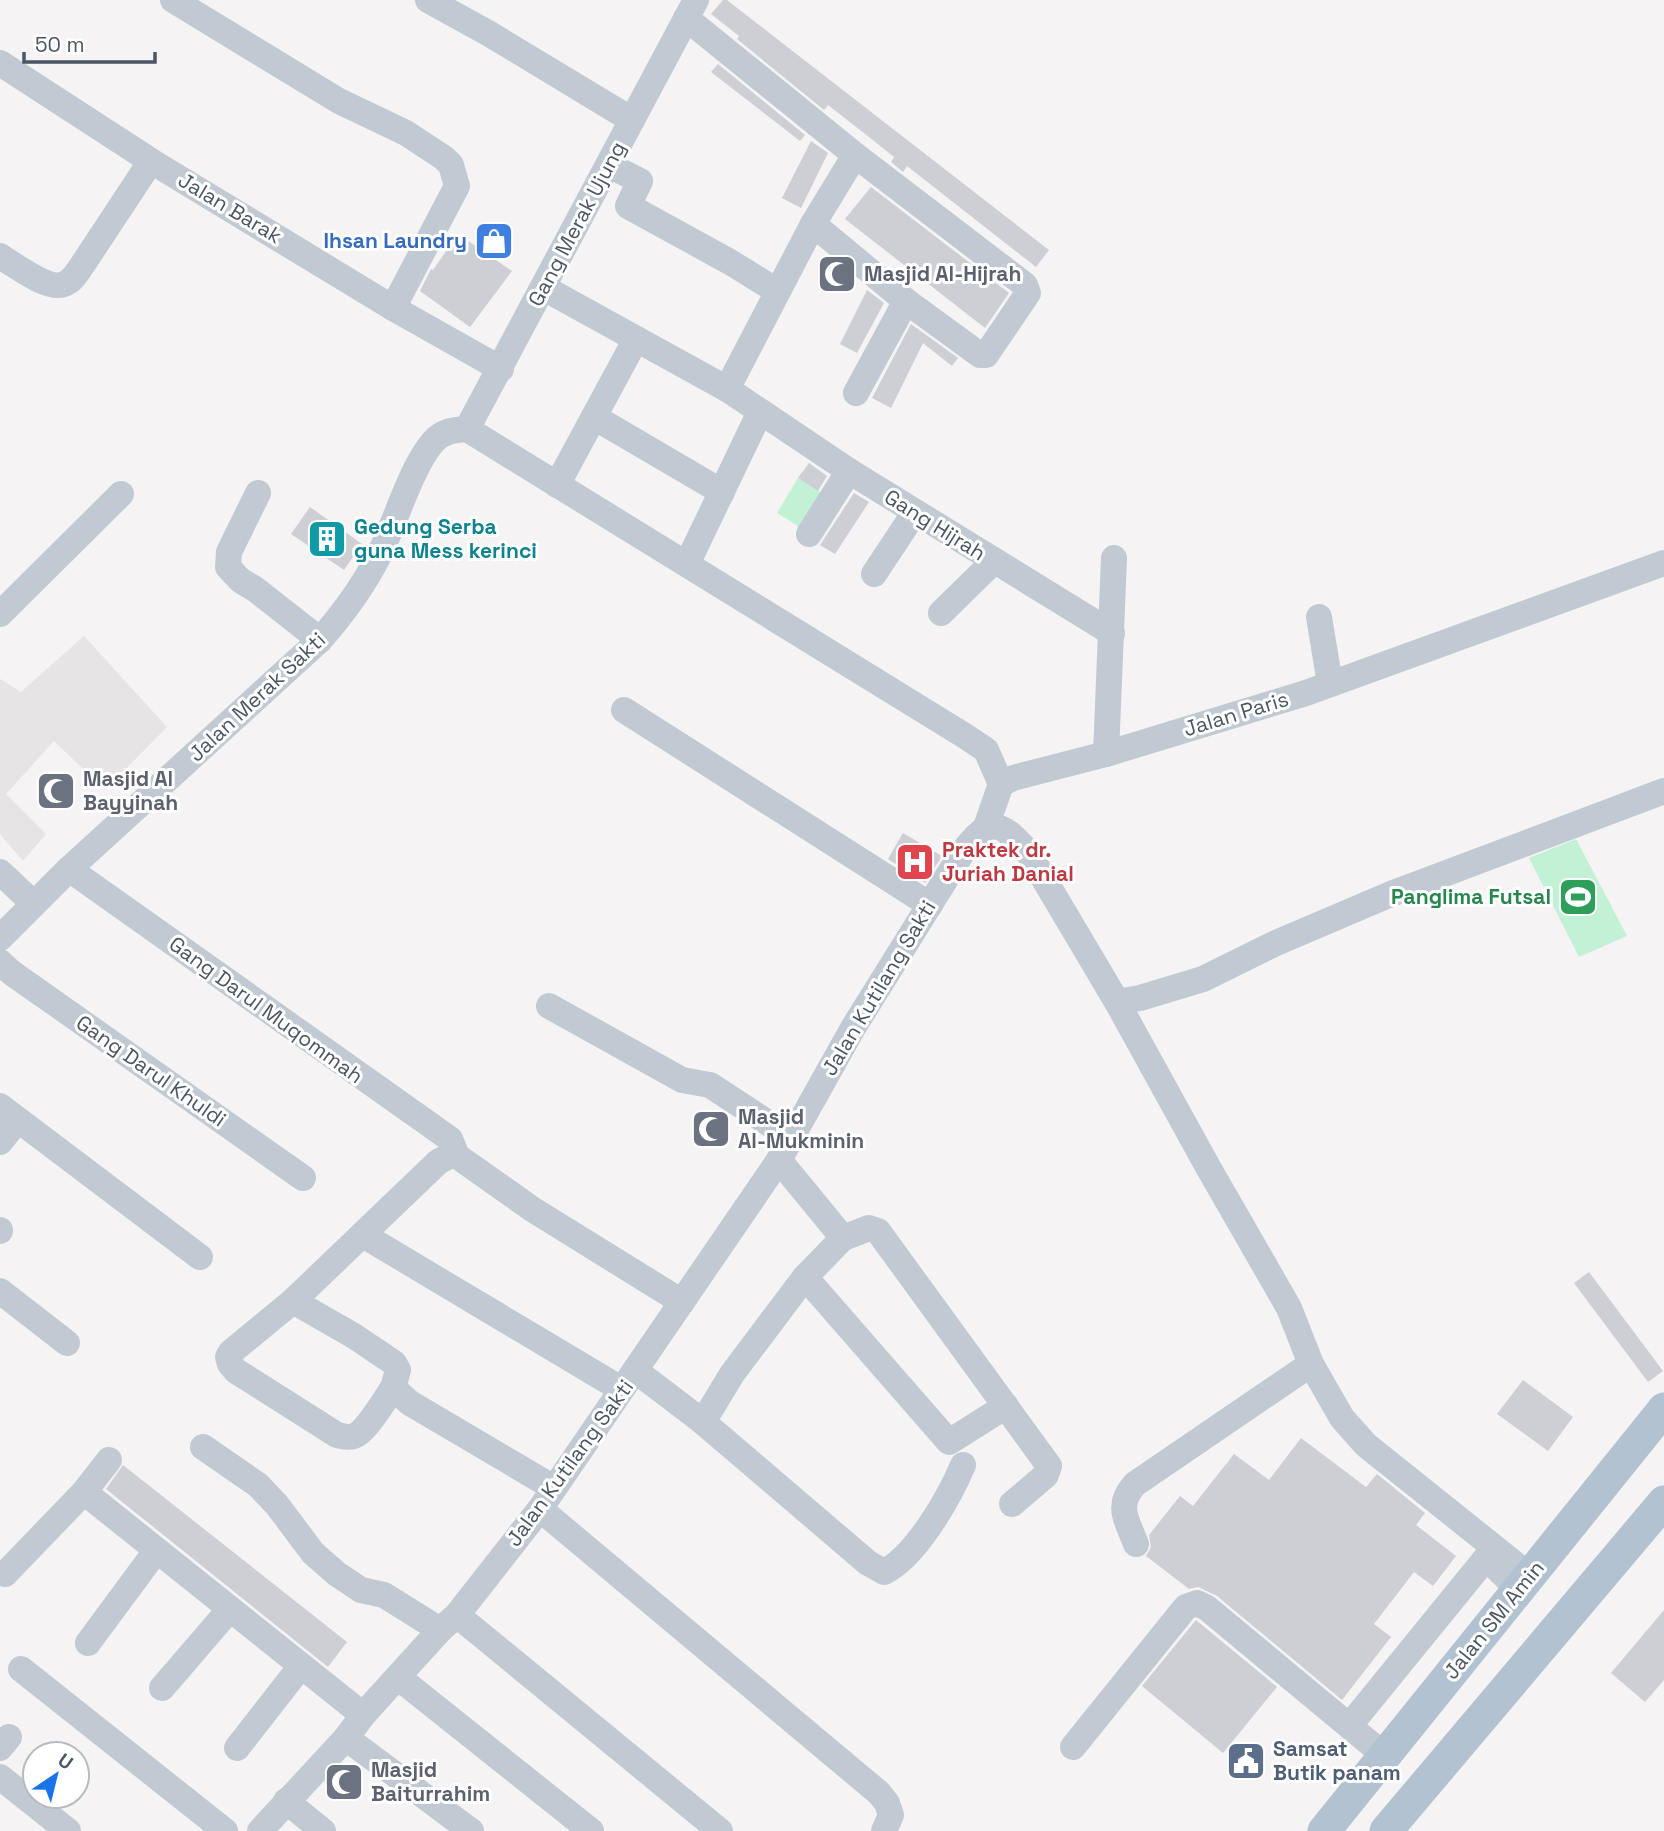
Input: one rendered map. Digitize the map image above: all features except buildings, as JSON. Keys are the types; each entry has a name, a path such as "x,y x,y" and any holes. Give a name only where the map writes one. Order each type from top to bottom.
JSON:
{"main road":[{"name":"Jalan SM Amin","path":"1324,1831 1664,1409"},
{"path":"1386,1831 1664,1502"}],"street":[{"path":"173,0 339,100 406,133 451,165 457,186 393,308"},
{"path":"428,0 632,120"},
{"path":"691,9 855,155 1025,285 1029,291 984,355 906,301 813,224"},
{"name":"Gang Merak Ujung","path":"467,429 691,9"},
{"name":"Jalan Barak","path":"0,63 151,161 393,308 501,369"},
{"path":"727,389 813,224 855,155"},
{"path":"3,264 40,280 64,285 74,277 151,161"},
{"path":"609,164 640,181 628,206 777,291"},
{"name":"Gang Hijrah","path":"544,288 727,389 849,471 1112,633"},
{"path":"856,393 906,301"},
{"path":"557,485 636,339"},
{"path":"687,564 760,412"},
{"path":"594,417 722,492"},
{"path":"467,429 986,750 1001,784 986,827 999,827 1011,833 1028,852 1289,1308 1311,1364 1342,1418 1366,1445 1524,1582"},
{"name":"Jalan Merak Sakti","path":"0,938 69,869 320,640 352,598 378,557 428,449 447,430 467,429"},
{"path":"808,534 849,471"},
{"path":"258,493 229,552 228,567 240,580 320,640"},
{"path":"0,614 121,494"},
{"path":"874,574 915,512"},
{"path":"1106,754 1114,558"},
{"path":"942,613 993,561"},
{"name":"Jalan Paris","path":"1001,784 1013,778 1106,754 1330,684 1664,564"},
{"path":"1319,617 1330,684"},
{"path":"624,710 930,905"},
{"path":"1116,1002 1140,998 1203,979 1276,943 1391,894 1664,790"},
{"name":"Jalan Kutilang Sakti","path":"260,1831 449,1623 547,1499 785,1149 853,1028 962,853 986,827"},
{"name":"Gang Darul Muqommah","path":"69,869 450,1139 457,1156 532,1209 682,1302"},
{"path":"0,872 33,903"},
{"name":"Gang Darul Khuldi","path":"0,962 303,1178"},
{"path":"548,1006 682,1080 710,1085 785,1149 843,1238"},
{"path":"0,1142 9,1113 200,1257"},
{"path":"293,1301 354,1336 394,1363 398,1370 393,1388 361,1431 354,1436 337,1435 236,1371 228,1357 293,1301 438,1162 449,1156 457,1156"},
{"path":"703,1422 733,1374 805,1277 843,1238 869,1228 878,1231 1049,1466 1046,1475 1012,1504"},
{"path":"363,1235 703,1422 867,1563 884,1572 896,1566 937,1515 955,1485 962,1465"},
{"path":"805,1277 949,1442 1006,1406"},
{"path":"0,1291 66,1343"},
{"path":"1136,1544 1123,1512 1124,1499 1135,1484 1311,1364"},
{"path":"393,1388 410,1403 547,1499 879,1793 887,1803 891,1815 884,1831"},
{"path":"203,1447 258,1485 313,1553 337,1574 361,1590 384,1595 449,1623 715,1830"},
{"path":"5,1574 84,1492 109,1460"},
{"path":"84,1492 363,1715"},
{"path":"88,1643 156,1551"},
{"path":"1350,1726 1486,1558 1524,1582"},
{"path":"1073,1747 1186,1607 1197,1603 1207,1608 1384,1755"},
{"path":"162,1688 230,1609"},
{"path":"237,1748 301,1666"},
{"path":"21,1669 225,1831"},
{"path":"399,1678 590,1831"},
{"path":"346,1738 471,1831"},
{"path":"0,1777 68,1831"},
{"path":"286,1801 323,1831"}],"shaded area":[{"path":"84,636 167,727 105,790 54,741 6,794 46,834 23,861 0,834 0,679 21,692"}],"green space":[{"path":"798,478 823,494 801,528 777,513"},
{"name":"Panglima Futsal","path":"1576,839 1627,936 1579,957 1529,858"}],"place":[{"name":"Ihsan Laundry","path":"494,241"},
{"name":"Masjid Al-Hijrah","path":"837,274"},
{"name":"Gedung Serba guna Mess kerinci","path":"327,539"},
{"name":"Masjid Al Bayyinah","path":"56,791"},
{"name":"Praktek dr. Juriah Danial","path":"915,862"},
{"name":"Panglima Futsal","path":"1578,897"},
{"name":"Masjid Al-Mukminin","path":"711,1129"},
{"name":"Samsat Butik panam","path":"1246,1761"},
{"name":"Masjid Baiturrahim","path":"344,1782"}]}
